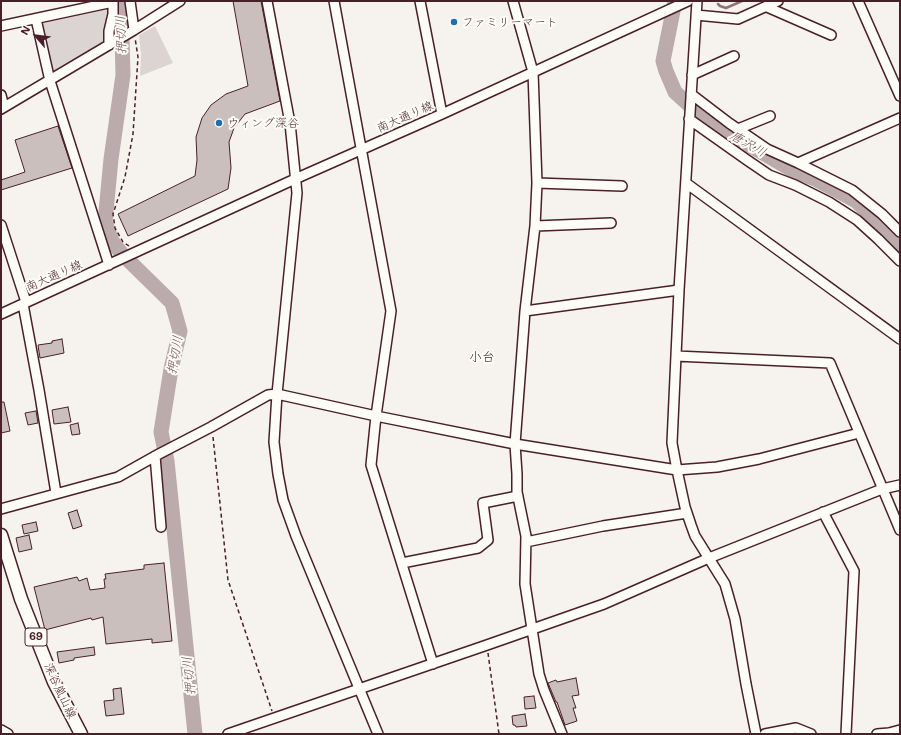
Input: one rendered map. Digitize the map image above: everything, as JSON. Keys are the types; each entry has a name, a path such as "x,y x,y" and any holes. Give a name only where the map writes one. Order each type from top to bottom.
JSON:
{"main road":[{"name":"深谷嵐山線","path":"1,535 21,599 51,675 81,734"}],"street":[{"path":"130,1 132,32"},
{"path":"1,95 2,108 132,32 180,1"},
{"path":"267,1 290,123 297,193 277,394 274,442 278,474 284,500 296,536 378,734"},
{"path":"334,1 391,312 376,416 371,465 433,664"},
{"path":"420,1 442,114"},
{"path":"513,1 533,72 537,183 535,226 525,311 515,444 517,492 526,536 525,584 539,674 562,734"},
{"path":"697,1 679,290 672,442 676,470 685,507 695,536 725,584 735,619 756,734"},
{"path":"696,15 738,19 778,1"},
{"path":"858,1 900,96"},
{"path":"1,26 113,2 113,14 109,31 112,44"},
{"name":"南大通り線","path":"1,314 295,179 442,114 665,8 685,2"},
{"path":"767,7 831,34"},
{"path":"36,19 50,81 109,265"},
{"path":"692,75 734,56"},
{"path":"691,96 767,149 852,190 882,214 900,232"},
{"path":"738,130 770,116"},
{"path":"689,117 746,160 769,175 795,185 829,202 857,220 900,261"},
{"path":"798,163 900,118"},
{"path":"537,183 622,186"},
{"path":"686,183 900,339"},
{"path":"535,226 611,223"},
{"path":"1,225 24,303 56,494"},
{"path":"525,311 679,290"},
{"path":"676,356 830,363 900,530"},
{"path":"1,509 118,477 212,427 268,395 277,394 515,444 676,470 717,467 759,459 859,432"},
{"path":"157,455 161,527"},
{"path":"228,734 604,604 709,558 882,489 900,485"},
{"path":"402,563 478,548 488,540 483,503 518,496"},
{"path":"824,512 854,572 846,734"},
{"path":"526,542 603,526 687,513"},
{"path":"766,734 796,728 811,734"},
{"path":"1,730 8,734"},
{"path":"877,734 900,730"}],"path":[{"path":"132,32 138,57 133,134 126,177 113,214 115,228 123,242 135,253"},
{"path":"212,427 228,580 275,718"},
{"path":"487,645 499,734"}],"shaded area":[{"path":"109,6 106,41 50,73 40,21"},
{"path":"155,26 173,63 140,76 141,54 139,35"}],"building":[{"name":"ウィング深谷","path":"233,1 261,1 280,101 245,114 234,128 229,142 231,168 228,189 128,236 118,214 195,176 197,160 196,137 202,118 211,105 226,94 248,86"},
{"path":"58,126 72,168 1,190 1,180 25,172 15,140"},
{"path":"62,339 64,353 40,358 38,345 52,343 52,341"},
{"path":"1,402 4,402 10,431 1,433"},
{"path":"68,407 71,422 54,424 52,410"},
{"path":"36,411 38,423 28,425 25,413"},
{"path":"78,423 80,434 72,435 70,425"},
{"path":"77,510 82,526 73,529 68,513"},
{"path":"36,522 38,531 24,534 22,525"},
{"path":"29,535 32,549 19,552 16,538"},
{"path":"164,563 172,641 152,643 152,639 106,644 103,617 92,620 91,618 45,630 34,587 77,577 79,581 87,578 90,590 105,588 105,574 144,569 144,565"},
{"path":"94,647 95,655 74,658 74,660 59,663 57,652"},
{"path":"576,678 579,695 572,696 576,708 573,708 577,721 565,725 557,702 548,683 556,680 557,682"},
{"path":"121,688 124,714 106,716 104,701 114,700 113,689"},
{"path":"534,696 536,708 525,709 524,697"},
{"path":"525,714 527,726 516,727 513,725 512,716"}],"waterway":[{"name":"押切川","path":"121,1 123,75 111,159 105,222 112,241 122,254 172,303 180,331 171,369 161,432 167,461 195,734"},
{"name":"唐沢川","path":"675,1 663,61 675,92 700,115 725,131 794,171 815,179 856,201 900,244"},
{"path":"718,4 726,8 742,1"}],"place":[{"name":"ファミリーマート","path":"454,22"},
{"name":"ウィング深谷","path":"219,123"}],"district":[{"name":"小台","path":"482,357"}]}
